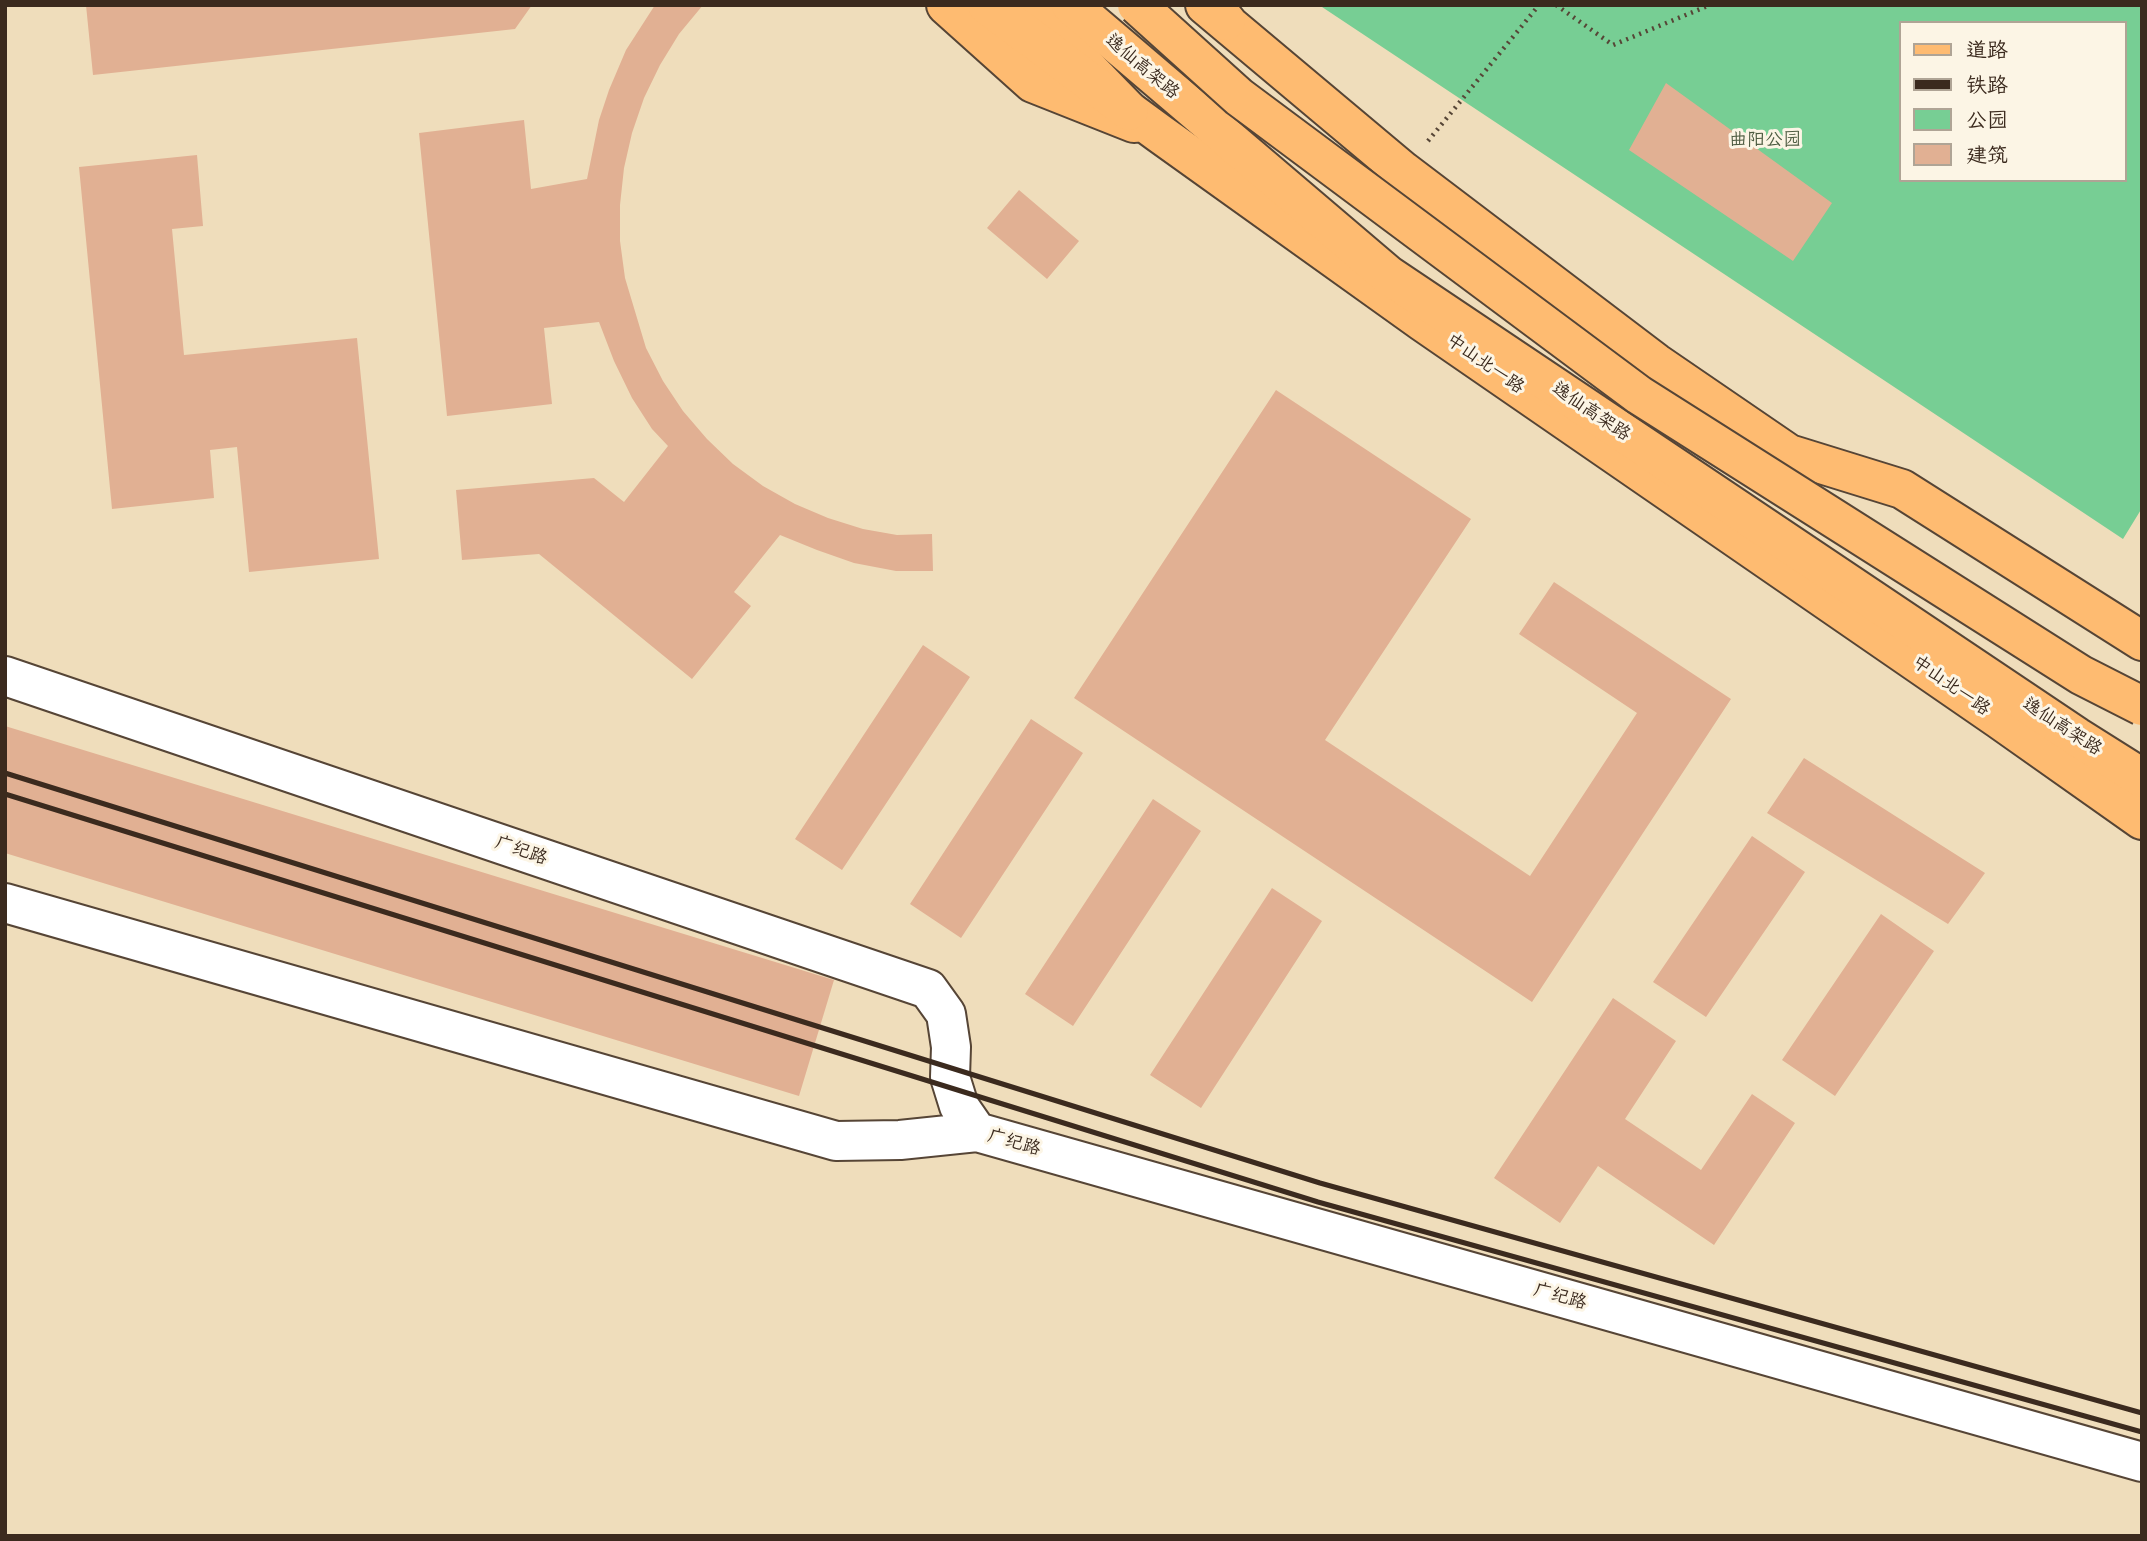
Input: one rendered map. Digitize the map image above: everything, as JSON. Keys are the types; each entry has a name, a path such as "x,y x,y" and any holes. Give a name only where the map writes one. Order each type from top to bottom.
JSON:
{"main road":[{"path":"946,5 1032,83 1144,122"},
{"path":"987,5 1144,122"},
{"name":"中山北一路","path":"1026,5 1144,122 1423,322 2000,719 2142,820"},
{"name":"逸仙高架路","path":"1070,5 1388,275 2142,778"},
{"path":"1137,5 1239,97 1639,395 2081,675 2142,706"},
{"path":"1214,9 1403,171 1656,363 1789,454 1831,501 2142,726"},
{"path":"1789,454 1902,489 2142,641"},
{"name":"中山北一路","path":"2000,719 2142,786"}],"street":[{"name":"广纪路","path":"5,676 928,989 946,1014 951,1047 950,1077 959,1105 977,1132"},
{"name":"广纪路","path":"5,903 836,1141 900,1140 977,1132 2142,1462"}],"path":[{"path":"1403,171 1539,5"},
{"path":"1556,5 1613,45 1710,5"}],"green space":[{"name":"曲阳公园","path":"1319,5 2142,5 2142,508 2123,539"}],"building":[{"path":"86,5 532,5 515,29 93,75"},
{"path":"655,5 703,5 679,34 644,98 624,168 620,205 620,241 625,278 646,348 663,381 683,411 707,439 733,464 763,486 795,504 863,529 897,535 932,534 933,571 896,571 854,563 780,535 734,592 751,606 692,679 539,554 462,560 456,490 594,478 624,502 668,446 652,429 632,398 599,322 544,328 552,404 447,416 419,133 524,120 531,189 587,179 599,120 609,90 626,50"},
{"path":"1666,83 1832,203 1793,261 1629,150"},
{"path":"197,155 203,226 172,229 184,355 357,338 379,559 249,572 237,447 210,450 214,498 112,509 79,167"},
{"path":"1019,190 1079,241 1047,279 987,228"},
{"path":"1276,390 1471,519 1325,740 1530,876 1637,713 1519,634 1554,582 1731,699 1532,1002 1074,698"},
{"path":"923,645 970,677 842,870 795,839"},
{"path":"1031,719 1083,753 961,938 910,904"},
{"path":"5,726 834,980 799,1096 5,853"},
{"path":"1804,758 1985,873 1948,924 1767,813"},
{"path":"1153,799 1201,831 1073,1026 1025,994"},
{"path":"1752,836 1805,872 1706,1017 1653,982"},
{"path":"1272,888 1322,921 1201,1108 1150,1075"},
{"path":"1881,914 1934,951 1835,1096 1782,1060"},
{"path":"1613,998 1676,1041 1625,1119 1701,1170 1752,1094 1795,1123 1714,1245 1598,1166 1560,1223 1494,1178"}],"railway":[{"path":"5,773 1320,1183 2142,1413"},
{"path":"5,794 1318,1202 2142,1432"}]}
